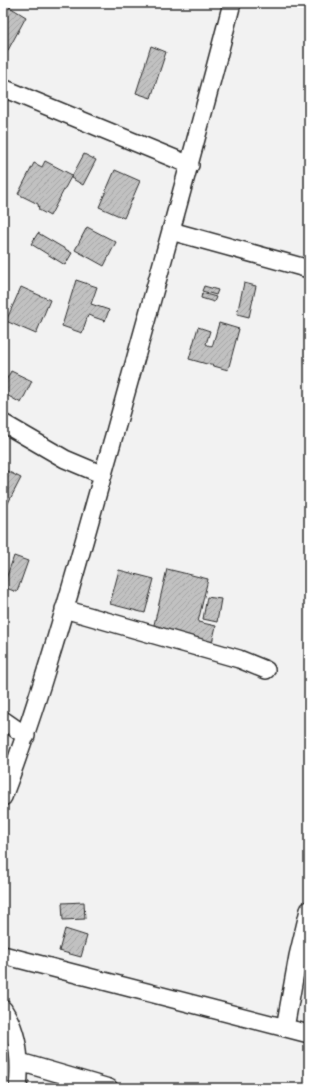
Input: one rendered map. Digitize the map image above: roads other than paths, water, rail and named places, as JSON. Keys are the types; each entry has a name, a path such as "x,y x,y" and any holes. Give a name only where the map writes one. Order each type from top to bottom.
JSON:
{"street":[{"path":"3,797 26,736 64,609 190,165 232,3"},
{"path":"3,88 190,165"},
{"path":"171,231 309,269"},
{"path":"3,423 65,459 102,475"},
{"path":"64,609 239,659 266,670"},
{"path":"3,720 26,736"},
{"path":"285,1028 298,956 309,910"},
{"path":"3,955 309,1034"},
{"path":"3,1009 16,1038 20,1062 18,1088"},
{"path":"20,1062 109,1088"}]}
